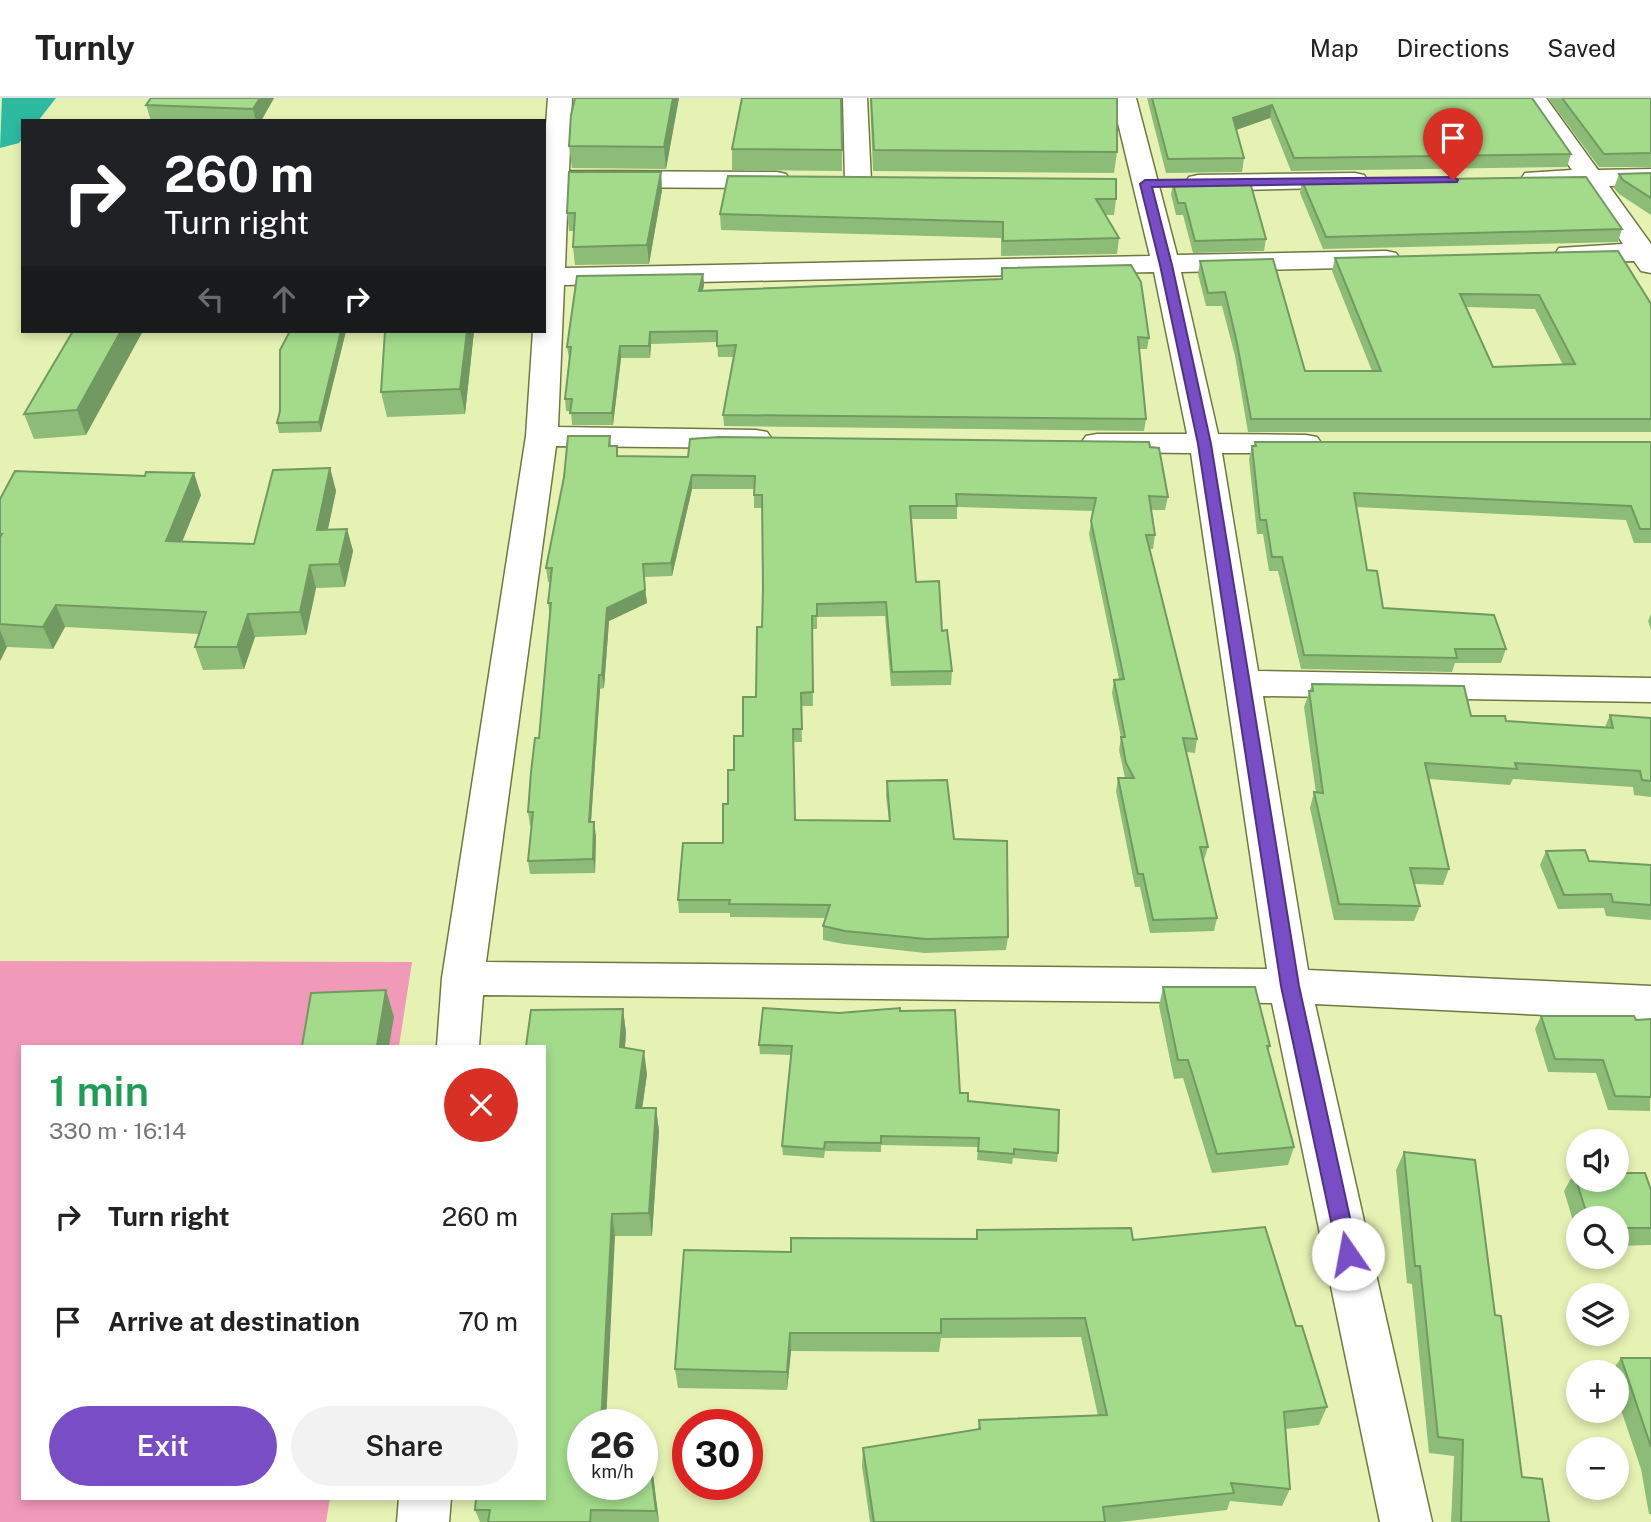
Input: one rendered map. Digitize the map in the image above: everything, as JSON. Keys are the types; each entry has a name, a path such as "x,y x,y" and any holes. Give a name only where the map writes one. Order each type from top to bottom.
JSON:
{"street":[{"path":"458,1045 463,978 542,436 560,98"},
{"path":"855,98 858,181"},
{"path":"1124,98 1132,183 1166,265 1205,444 1290,986 1406,1522"},
{"path":"1533,98 1648,256"},
{"path":"1509,179 1651,177"},
{"path":"555,179 803,180"},
{"path":"830,180 885,181"},
{"path":"1132,183 1383,181"},
{"path":"1544,255 1648,256"},
{"path":"551,277 1418,258"},
{"path":"542,436 791,439"},
{"path":"1067,443 1330,444"},
{"path":"1243,683 1651,690"},
{"path":"463,978 1290,986 1651,1003"},
{"path":"423,1522 425,1500"}],"shaded area":[{"path":"0,961 412,962 399,1045 21,1045 21,1500 330,1500 326,1522 0,1522"}],"building":[{"path":"151,98 260,98 253,109 146,105"},
{"path":"575,98 673,98 664,147 569,146"},
{"path":"742,98 841,98 842,150 732,149"},
{"path":"871,98 1117,98 1117,152 874,150"},
{"path":"1152,98 1532,98 1571,154 1294,158 1272,105 1233,118 1244,158 1168,159"},
{"path":"1562,98 1651,98 1651,153 1604,154"},
{"path":"569,172 661,172 647,245 573,247 575,213 567,213"},
{"path":"1651,173 1651,198 1623,180 1619,174"},
{"path":"728,176 1116,179 1116,199 1096,199 1119,238 1003,241 1003,222 720,214"},
{"path":"1586,177 1622,229 1326,237 1302,181"},
{"path":"1250,182 1266,239 1195,241 1185,203 1178,203 1173,183"},
{"path":"1618,251 1651,304 1651,419 1251,419 1225,292 1208,293 1200,261 1273,259 1305,371 1381,371 1335,258","holes":["1460,294 1539,295 1575,364 1493,367"]},
{"path":"1131,265 1141,282 1149,338 1138,337 1146,419 723,415 736,345 717,346 717,331 650,332 649,346 620,346 612,413 570,413 572,399 565,399 571,347 567,347 577,276 703,274 699,291 1002,279 1002,268"},
{"path":"72,333 120,333 77,410 24,414"},
{"path":"289,333 341,333 319,422 277,423 280,411 280,350"},
{"path":"385,333 467,333 460,389 381,392"},
{"path":"568,436 610,436 609,446 617,446 617,456 688,457 690,439 719,437 1149,442 1150,447 1159,448 1168,497 1149,496 1155,535 1146,535 1197,739 1183,738 1208,847 1200,847 1217,918 1153,920 1143,874 1138,874 1118,778 1134,778 1126,763 1121,737 1125,737 1114,680 1124,679 1091,521 1096,498 956,494 957,506 910,506 916,582 939,581 942,631 947,630 952,671 892,672 886,602 817,604 817,616 812,616 813,692 801,693 802,729 793,729 795,820 890,821 887,781 947,780 954,839 1007,841 1008,937 926,939 845,931 823,926 830,905 729,904 730,900 678,900 683,843 723,843 723,804 728,804 728,770 734,770 734,736 743,736 743,697 756,697 757,627 762,627 763,588 762,495 754,495 755,476 692,475 671,563 643,564 645,590 607,608 602,675 599,675 589,822 594,822 593,859 528,861 533,812 528,812 531,772 535,738 539,738 551,603 548,603 552,568 546,568 564,477"},
{"path":"1255,442 1651,442 1651,529 1640,529 1631,506 1354,493 1367,570 1377,571 1383,608 1494,615 1506,649 1455,649 1457,658 1304,655 1282,557 1272,557 1266,520 1260,520 1252,446 1256,446"},
{"path":"330,468 317,530 347,529 339,564 310,565 300,612 248,614 237,647 195,647 206,612 56,605 43,627 0,624 0,499 15,471 145,476 146,472 194,473 166,541 254,544 273,470"},
{"path":"1312,684 1464,686 1471,716 1505,716 1506,721 1613,728 1610,715 1651,718 1651,781 1642,780 1640,771 1515,763 1517,769 1425,763 1449,869 1410,868 1420,906 1339,904 1314,792 1323,793 1309,691 1313,691"},
{"path":"1585,850 1589,861 1651,865 1651,905 1613,902 1611,894 1564,895 1546,851"},
{"path":"1163,987 1255,987 1270,1046 1267,1046 1294,1147 1217,1154 1188,1060 1178,1060"},
{"path":"386,990 377,1045 302,1045 311,993"},
{"path":"763,1008 839,1013 900,1008 900,1011 955,1010 960,1093 968,1093 968,1101 1059,1110 1058,1153 1014,1149 1014,1154 978,1151 979,1138 881,1136 881,1143 825,1142 824,1149 782,1146 792,1046 759,1045"},
{"path":"623,1009 620,1047 644,1051 636,1108 656,1108 649,1213 612,1214 602,1409 567,1409 567,1500 655,1500 656,1511 591,1510 590,1522 488,1522 490,1510 475,1510 476,1500 546,1500 546,1045 526,1045 531,1010"},
{"path":"1541,1016 1634,1016 1636,1020 1651,1019 1651,1097 1615,1096 1603,1060 1555,1059"},
{"path":"1404,1152 1475,1160 1495,1315 1501,1316 1522,1477 1542,1479 1549,1522 1461,1522 1463,1440 1438,1437 1420,1266 1415,1266"},
{"path":"1629,1173 1645,1173 1651,1190 1651,1228 1629,1228 1629,1206 1584,1206 1580,1192 1629,1192"},
{"path":"1265,1227 1296,1326 1302,1326 1327,1407 1284,1412 1290,1489 1231,1483 1234,1493 1103,1507 1105,1522 874,1522 863,1448 980,1429 979,1420 1107,1415 1085,1318 941,1319 941,1333 790,1333 787,1372 675,1369 684,1250 791,1252 791,1238 977,1239 977,1230 1131,1228 1133,1240"},
{"path":"1621,1358 1651,1358 1651,1447 1629,1382 1629,1360"}],"waterway":[{"path":"0,132 30,98"}],"route":[{"path":"1348,1254 1290,986 1205,444 1166,265 1145,184 1453,180"}]}
